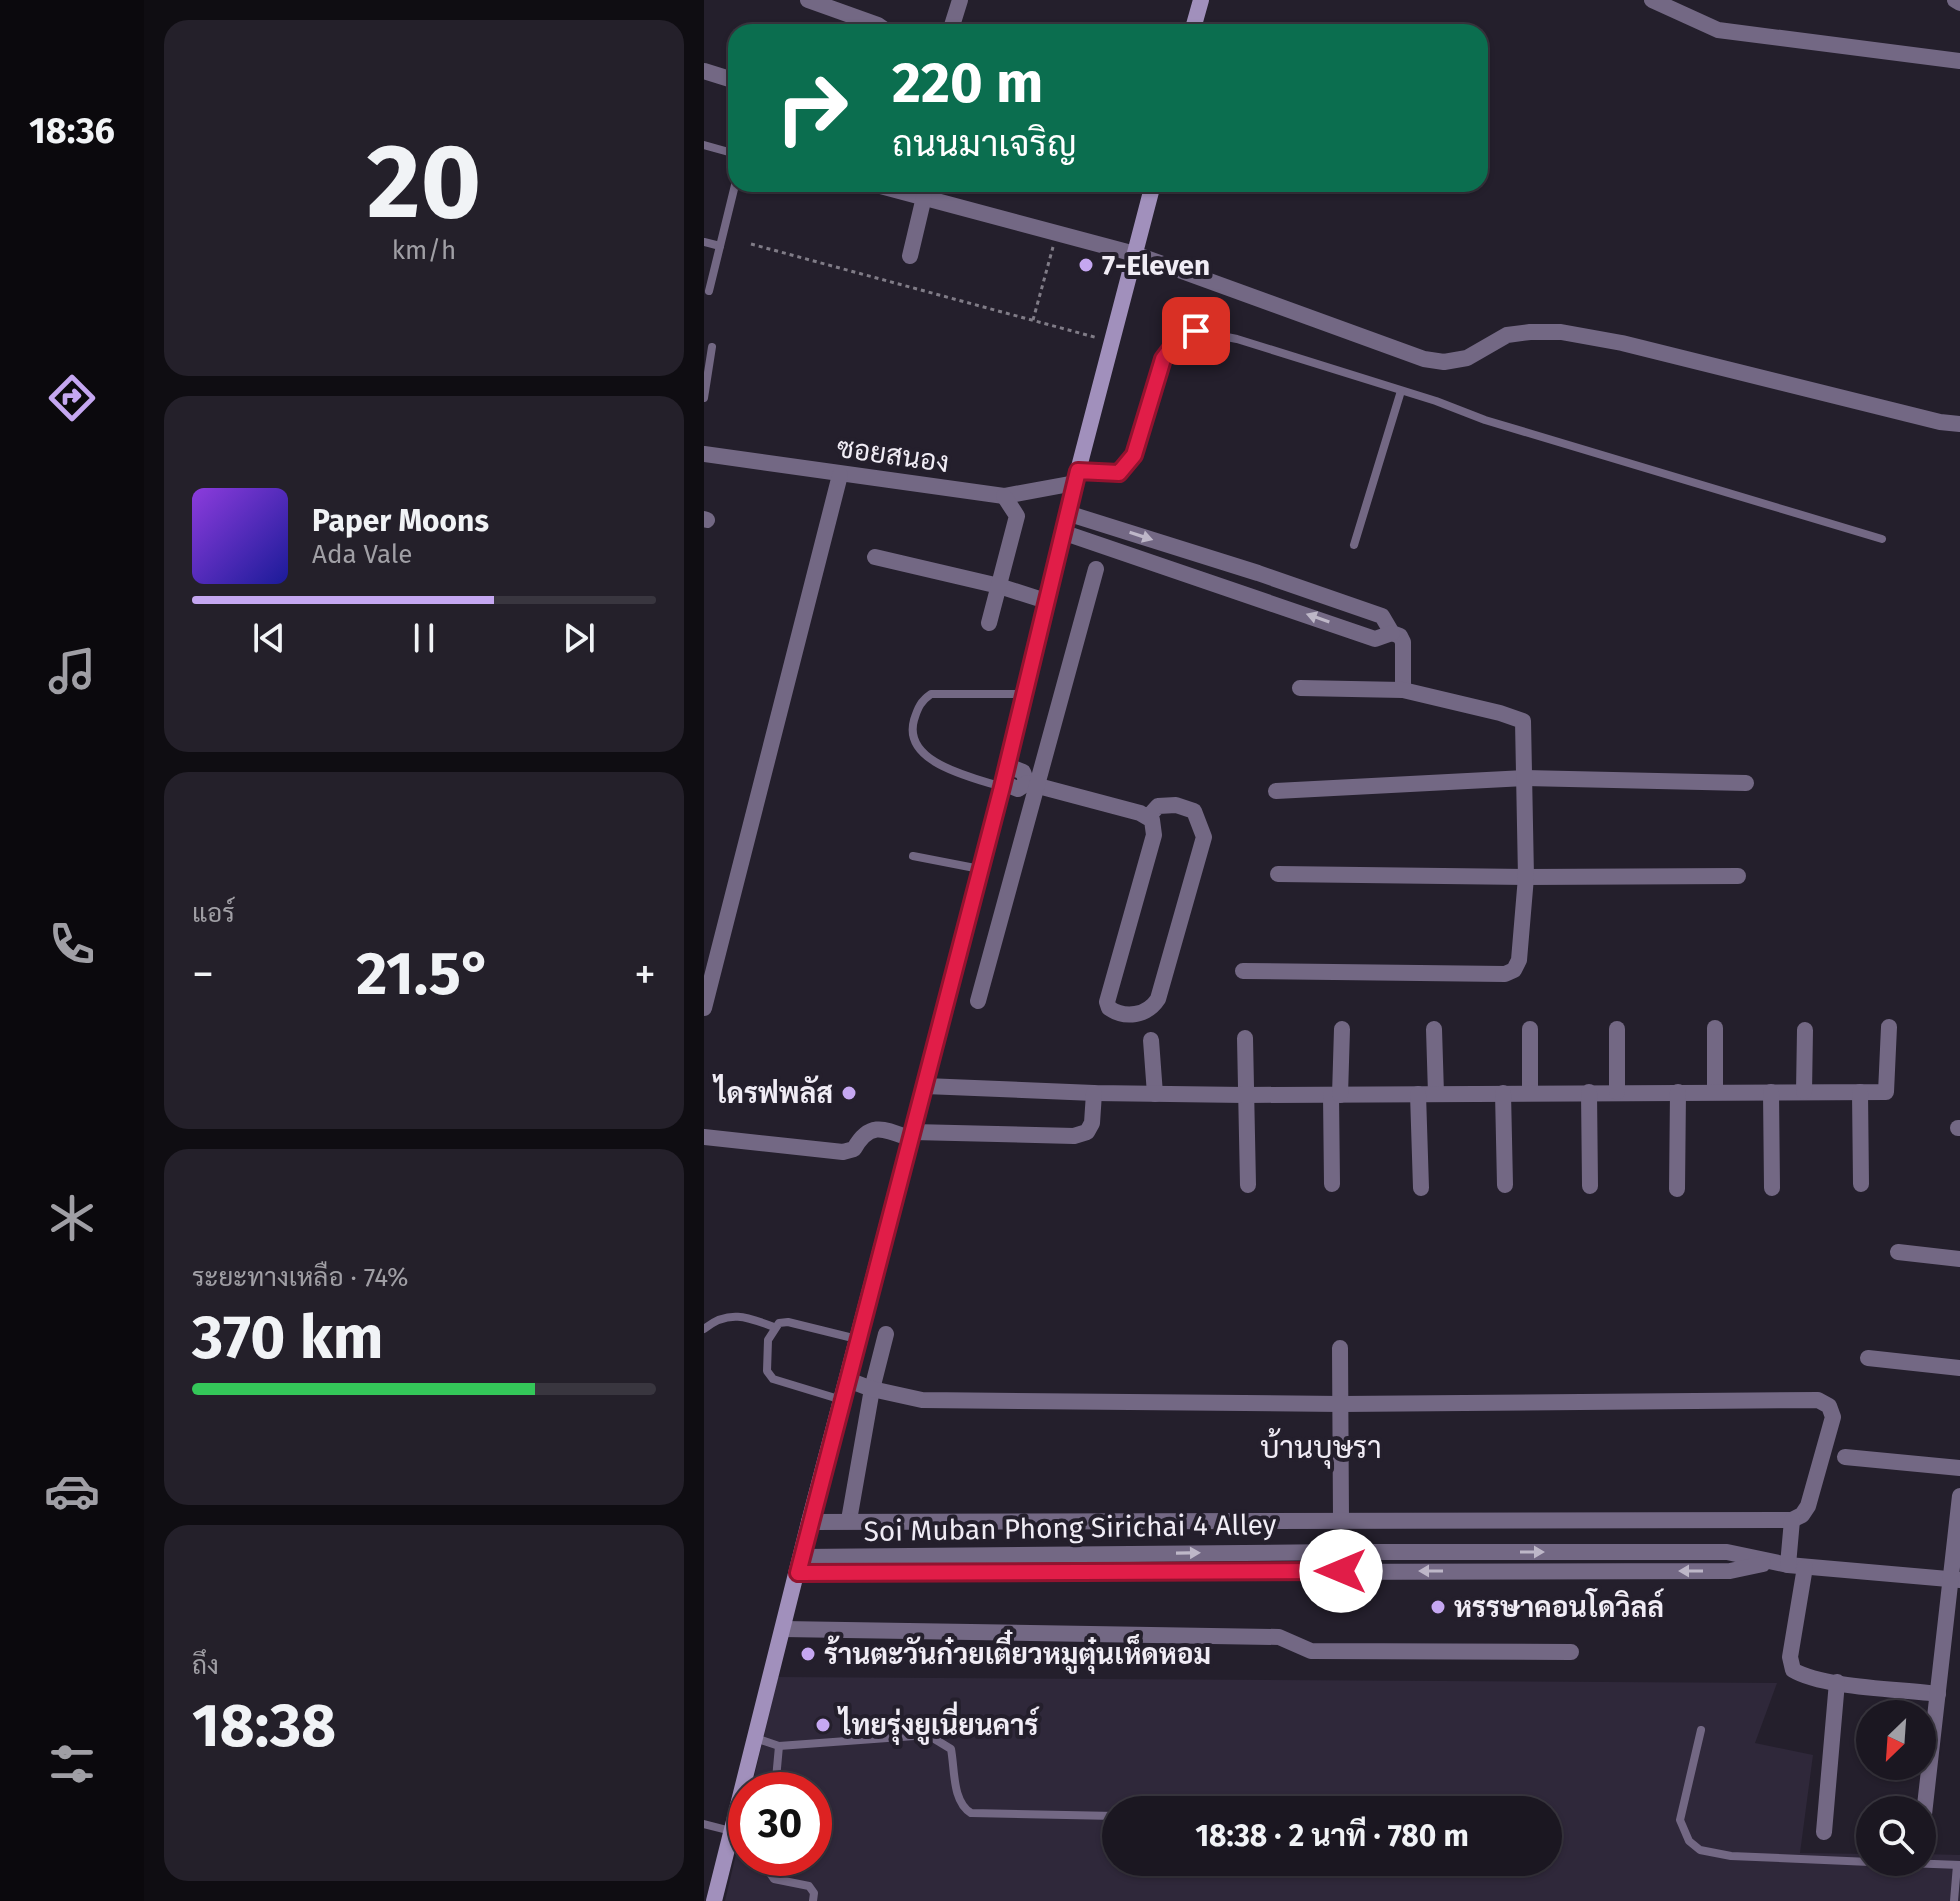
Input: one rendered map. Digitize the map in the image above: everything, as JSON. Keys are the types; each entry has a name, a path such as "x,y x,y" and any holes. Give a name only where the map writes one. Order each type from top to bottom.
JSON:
{"main road":[{"path":"1194,24 1201,0"},
{"path":"746,1772 1008,766 1062,532 1151,192"},
{"path":"714,1901 728,1843"}],"street":[{"path":"808,0 875,24"},
{"path":"952,24 960,0"},
{"path":"1652,0 1718,30 1960,61"},
{"path":"704,71 728,78"},
{"path":"904,192 1135,254 1424,359 1444,362 1467,358 1507,335 1561,332 1622,343 1776,383 1960,424"},
{"path":"910,256 924,197"},
{"name":"ซอยสนอง","path":"704,454 1004,496 1076,477"},
{"path":"704,1008 840,475"},
{"path":"989,623 1017,516 1004,496"},
{"path":"1067,513 1382,616 1392,633 1400,636 1403,642 1403,690"},
{"path":"1062,532 1375,639 1392,633"},
{"path":"875,557 999,586 1046,601"},
{"path":"978,1001 1032,785 1096,569"},
{"path":"1243,971 1505,974 1514,970 1519,960 1526,877 1523,721 1403,690 1300,688"},
{"path":"1008,766 1023,772 1032,785"},
{"path":"1276,791 1525,778 1746,783"},
{"path":"1003,785 1018,789 1032,785 1149,816 1154,825 1154,835 1107,1002 1109,1008 1122,1014 1152,1008 1158,999 1204,837 1194,811 1176,805 1158,806 1149,816"},
{"path":"1278,874 1738,876"},
{"path":"925,1086 1245,1095 1886,1092 1889,1027"},
{"path":"1715,1028 1715,1092"},
{"path":"1332,1184 1342,1029"},
{"path":"1434,1029 1436,1094"},
{"path":"1530,1029 1530,1093"},
{"path":"1617,1029 1617,1092"},
{"path":"1804,1092 1805,1030"},
{"path":"1245,1038 1248,1185"},
{"path":"1151,1040 1155,1094"},
{"path":"1589,1092 1590,1186"},
{"path":"1677,1189 1678,1092"},
{"path":"1771,1092 1772,1188"},
{"path":"1860,1092 1861,1184"},
{"path":"704,1137 843,1152 854,1149 861,1135 868,1130 889,1130 912,1136 1074,1136 1087,1132 1092,1123 1094,1093"},
{"path":"1503,1093 1505,1185"},
{"path":"1418,1094 1421,1188"},
{"path":"1898,1252 1960,1259"},
{"path":"849,1520 872,1389 886,1334"},
{"path":"1340,1348 1341,1520"},
{"path":"1868,1358 1960,1368"},
{"path":"809,1522 1792,1520 1802,1515 1808,1506 1833,1417 1829,1406 1818,1400 1341,1404 922,1400 872,1389 848,1380"},
{"path":"1845,1457 1960,1468"},
{"path":"1927,1796 1955,1579 1960,1496"},
{"path":"1792,1520 1797,1566 1790,1657 1793,1670 1803,1676 1837,1682 1938,1694"},
{"path":"1340,1552 1341,1571"},
{"name":"Soi Muban Phong Sirichai 4 Alley","path":"800,1565 1340,1552 1727,1552 1769,1563 1955,1579"},
{"name":"Soi Muban Phong Sirichai 4 Alley","path":"800,1565 1341,1571 1730,1571 1769,1563"},
{"path":"783,1629 1279,1637 1311,1651 1571,1652"},
{"path":"1824,1832 1837,1682"}],"lane":[{"path":"704,145 728,152"},
{"path":"709,291 733,192"},
{"path":"704,242 720,246"},
{"path":"1076,477 1119,473 1134,455 1163,359 1178,339 1196,331 1237,339 1485,420 1882,539"},
{"path":"704,398 712,347"},
{"path":"1354,545 1401,391"},
{"path":"1003,785 940,765 925,756 915,742 913,724 921,701 931,694 1024,694"},
{"path":"913,856 981,870"},
{"path":"704,1329 727,1316 746,1316 774,1327"},
{"path":"843,1400 773,1379 767,1371 768,1340 774,1327 788,1322 859,1339"},
{"path":"1701,1730 1680,1820 1689,1841 1700,1850 1731,1856 1856,1861"},
{"path":"755,1738 779,1746 928,1735 951,1749 957,1795 963,1808 971,1813 1102,1816"},
{"path":"777,1772 779,1746"},
{"path":"704,1824 728,1830"},
{"path":"1936,1864 1959,1865 1954,1901"},
{"path":"772,1876 809,1886 814,1893 813,1901"}],"path":[{"path":"1033,320 1056,233"},
{"path":"751,244 1112,341"}],"shaded area":[{"path":"778,1677 1777,1683 1755,1743 1813,1755 1800,1853 1856,1854 1856,1876 1936,1876 1936,1854 1960,1855 1960,1901 725,1901 731,1876 832,1876 832,1772 755,1772"}],"place":[{"name":"7-Eleven","path":"1086,265"},
{"name":"ไดรฟพลัส","path":"849,1093"},
{"name":"หรรษาคอนโดวิลล์","path":"1438,1607"},
{"name":"ร้านตะวันก๋วยเตี๋ยวหมูตุ๋นเห็ดหอม","path":"808,1654"},
{"name":"ไทยรุ่งยูเนี่ยนคาร์","path":"823,1725"}],"district":[{"name":"บ้านบุษรา","path":"1321,1448"}],"route":[{"path":"1196,331 1178,339 1163,359 1134,455 1119,473 1078,471 1002,787 798,1573 1341,1571"}]}
